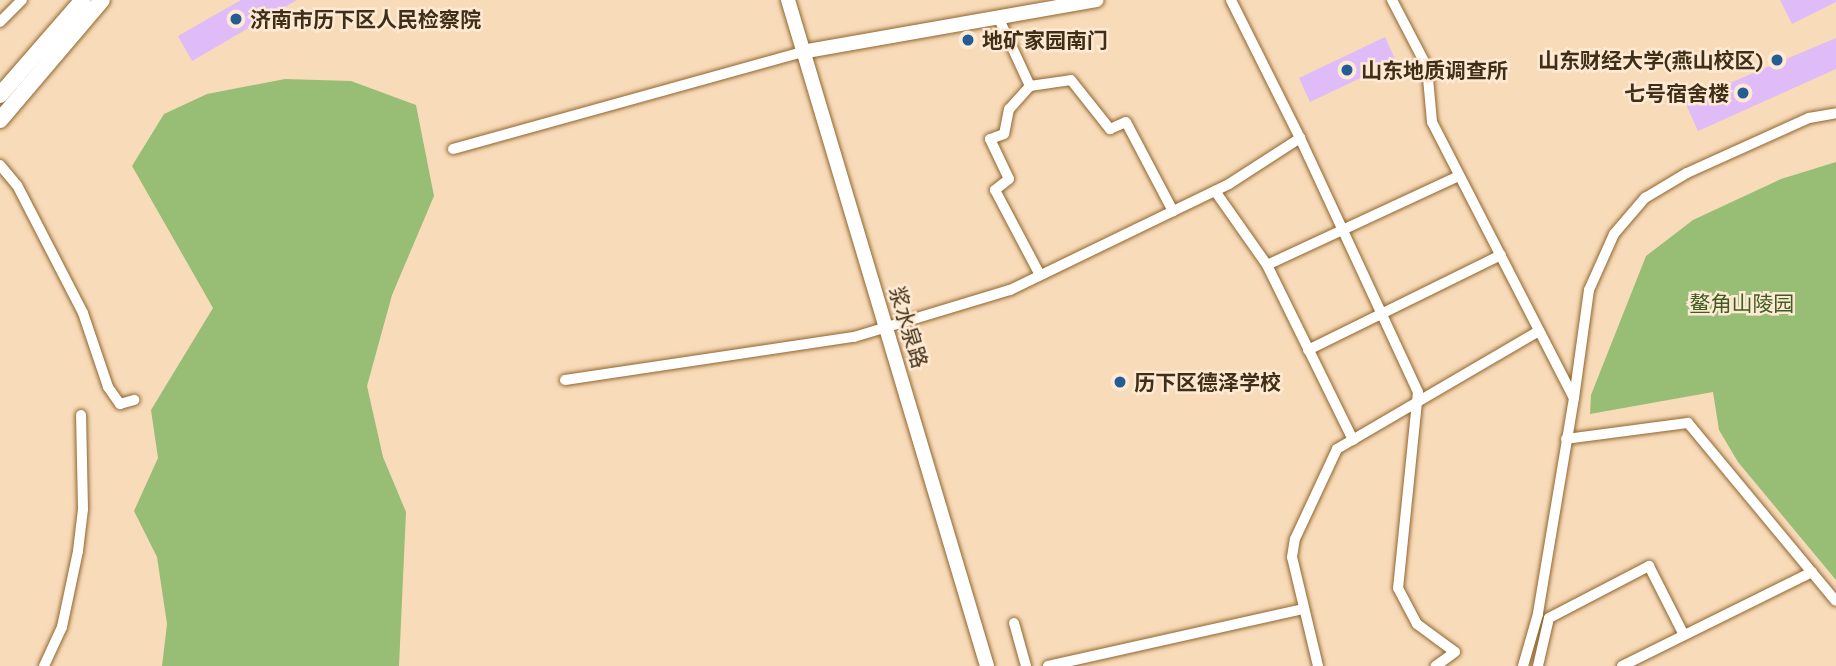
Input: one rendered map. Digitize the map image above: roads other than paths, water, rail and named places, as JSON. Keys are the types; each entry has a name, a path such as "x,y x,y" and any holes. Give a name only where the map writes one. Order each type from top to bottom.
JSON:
{"main road":[{"path":"0,96 83,0"},
{"path":"0,120 102,0"},
{"name":"浆水泉路","path":"788,0 887,323 987,666"},
{"path":"802,52 1096,0"}],"street":[{"path":"0,22 22,0"},
{"path":"1231,0 1300,138 1418,392 1398,588 1417,624 1455,652 1436,666"},
{"path":"1392,0 1427,67 1432,122 1574,398"},
{"path":"999,19 1030,86"},
{"path":"453,149 802,52"},
{"path":"1040,275 995,190 1009,179 990,139 1004,134 1009,109 1030,86 1071,80 1110,129 1126,122 1174,211"},
{"path":"1523,666 1538,614 1589,290 1614,234 1645,198 1687,173 1797,123 1836,113"},
{"path":"565,380 854,337 887,323 1010,290 1215,191 1300,138"},
{"path":"0,165 17,186 78,303 108,387 120,404 134,400"},
{"path":"1267,265 1459,176"},
{"path":"1215,191 1267,265 1353,440"},
{"path":"1308,350 1500,254"},
{"path":"1318,666 1292,557 1295,539 1337,449 1416,407 1539,331"},
{"path":"44,666 62,627 78,551 83,509 81,415"},
{"path":"1566,439 1688,423 1836,601"},
{"path":"1538,666 1549,618 1648,566 1684,635"},
{"path":"1622,666 1812,572"},
{"path":"1048,666 1304,609"},
{"path":"1014,623 1026,666"}],"place":[{"name":"济南市历下区人民检察院","path":"236,19"},
{"name":"地矿家园南门","path":"968,40"},
{"name":"山东财经大学(燕山校区)","path":"1777,60"},
{"name":"山东地质调查所","path":"1347,70"},
{"name":"七号宿舍楼","path":"1743,93"},
{"name":"历下区德泽学校","path":"1120,382"}],"park label":[{"name":"鳌角山陵园","path":"1742,303"}]}
